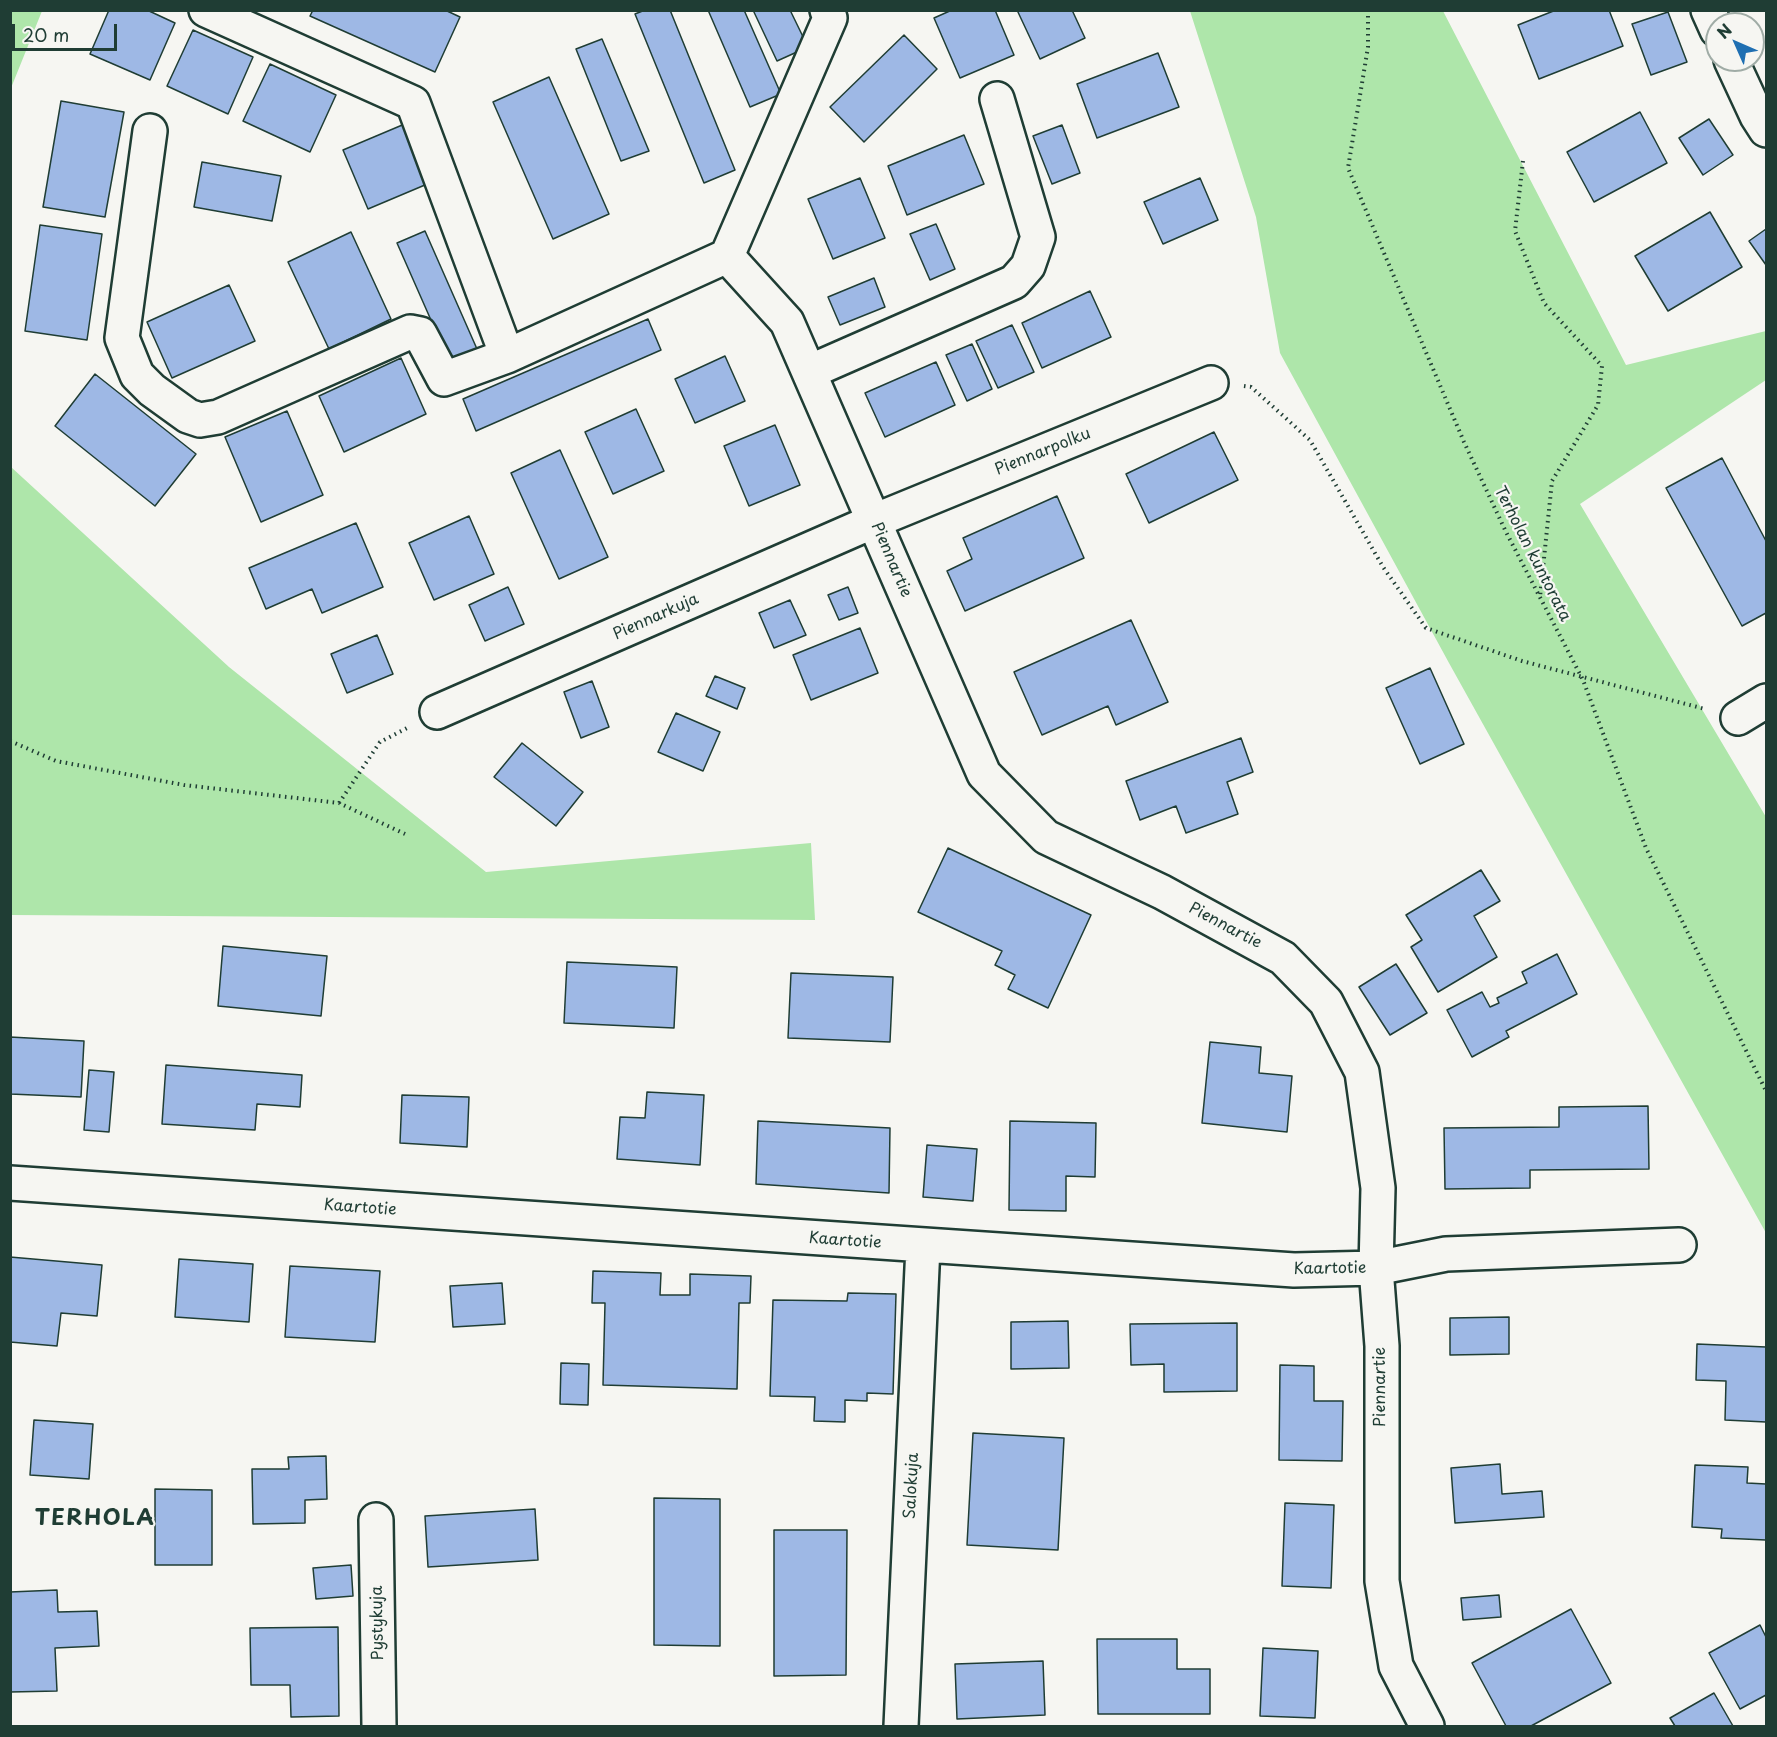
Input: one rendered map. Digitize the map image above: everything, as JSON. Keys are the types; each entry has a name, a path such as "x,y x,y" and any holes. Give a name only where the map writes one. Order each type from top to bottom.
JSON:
{"street":[{"path":"206,10 413,103 507,356"},
{"path":"150,131 122,338 136,375 188,416 200,420 218,417 410,333 420,334 444,379 507,356 727,256 830,18 826,10"},
{"path":"1737,72 1757,116 1767,130"},
{"path":"809,372 1014,282 1028,266 1038,237 997,99"},
{"name":"Piennartie","path":"727,256 787,322 984,774 1046,837 1162,892 1283,958 1326,1002 1362,1072 1378,1188 1376,1268 1382,1346 1382,1581 1396,1666 1427,1726"},
{"name":"Piennarpolku","path":"874,521 1211,383"},
{"name":"Piennarkuja","path":"437,712 874,521"},
{"path":"1738,718 1767,701"},
{"name":"Kaartotie","path":"10,1183 1294,1270 1376,1268 1446,1254 1679,1245"},
{"name":"Salokuja","path":"901,1726 923,1246"},
{"name":"Pystykuja","path":"376,1520 379,1726"}],"path":[{"name":"Terholan kuntorata","path":"1368,10 1368,47 1348,168 1464,442 1581,676 1646,848 1767,1091"},
{"path":"1523,160 1515,231 1544,303 1602,366 1598,405 1552,481 1540,598"},
{"path":"1211,383 1251,387 1310,440 1383,567 1426,628 1522,661 1738,718"},
{"path":"339,803 380,742 437,712"},
{"path":"10,741 56,761 184,786 339,803 405,834"}],"green space":[{"path":"10,11 42,11 11,88"},
{"path":"1190,11 1443,11 1626,365 1766,331 1766,380 1580,504 1766,817 1766,1233 1449,663 1280,353 1256,217"},
{"path":"11,467 229,667 486,872 811,843 815,920 11,915"}],"building":[{"path":"109,10 147,10 175,23 150,80 90,54"},
{"path":"313,10 445,10 460,17 435,72 310,16"},
{"path":"645,10 670,10 735,170 704,183 635,14"},
{"path":"708,10 744,10 781,94 750,107"},
{"path":"753,10 790,10 808,47 777,61"},
{"path":"952,10 995,10 1014,55 960,78 934,18"},
{"path":"1017,10 1072,10 1085,38 1040,59"},
{"path":"1556,10 1609,10 1623,46 1539,79 1518,25"},
{"path":"1668,12 1687,62 1651,75 1632,24"},
{"path":"193,30 253,57 228,114 167,86"},
{"path":"904,35 937,69 864,142 830,107"},
{"path":"602,39 649,151 621,161 576,49"},
{"path":"1158,53 1179,107 1097,138 1077,84"},
{"path":"270,64 336,95 310,152 243,121"},
{"path":"549,77 609,214 553,239 493,102"},
{"path":"61,101 124,112 105,217 43,207"},
{"path":"1640,112 1667,163 1594,202 1567,152"},
{"path":"1709,119 1733,155 1703,175 1679,138"},
{"path":"407,123 432,182 368,209 343,150"},
{"path":"1062,125 1080,173 1052,184 1033,136"},
{"path":"964,135 984,184 907,215 888,166"},
{"path":"202,162 281,176 272,221 194,207"},
{"path":"860,178 885,238 833,259 808,199"},
{"path":"1200,178 1218,220 1163,244 1144,202"},
{"path":"1710,212 1742,267 1668,311 1635,256"},
{"path":"936,224 955,269 930,280 910,234"},
{"path":"40,225 102,234 87,340 25,331"},
{"path":"1766,229 1766,265 1749,241"},
{"path":"425,231 477,349 449,361 397,243"},
{"path":"351,232 391,319 329,349 288,262"},
{"path":"874,278 885,307 840,325 828,297"},
{"path":"229,285 255,341 172,378 147,322"},
{"path":"1090,291 1111,337 1042,368 1022,323"},
{"path":"648,319 661,350 476,431 463,399"},
{"path":"1012,325 1034,372 998,388 976,341"},
{"path":"972,344 992,389 967,401 946,355"},
{"path":"725,356 745,401 695,423 675,379"},
{"path":"401,358 426,414 344,452 319,396"},
{"path":"936,362 955,405 885,437 865,393"},
{"path":"95,374 196,454 155,506 55,426"},
{"path":"636,409 664,471 613,494 585,432"},
{"path":"287,411 323,495 261,522 225,437"},
{"path":"775,425 800,485 749,506 724,446"},
{"path":"1214,432 1238,480 1149,523 1126,474"},
{"path":"560,450 608,557 559,579 511,473"},
{"path":"1722,458 1766,541 1766,613 1742,626 1666,488"},
{"path":"1057,496 1084,558 965,611 947,571 972,559 963,538"},
{"path":"469,516 494,574 434,600 409,543"},
{"path":"356,523 383,587 322,613 312,589 266,609 249,568"},
{"path":"508,587 524,624 485,641 469,605"},
{"path":"848,587 858,613 839,620 828,595"},
{"path":"790,600 806,635 774,648 759,613"},
{"path":"1131,620 1168,702 1116,725 1108,706 1042,735 1014,672"},
{"path":"860,628 878,673 811,700 793,655"},
{"path":"377,635 393,674 347,693 331,654"},
{"path":"1430,668 1464,744 1420,764 1386,688"},
{"path":"715,676 745,688 737,709 706,696"},
{"path":"592,681 609,727 581,738 564,692"},
{"path":"676,713 720,732 703,771 658,752"},
{"path":"1241,738 1253,772 1227,782 1238,814 1186,833 1176,806 1140,820 1126,781"},
{"path":"522,743 583,792 556,826 494,777"},
{"path":"948,848 1091,915 1048,1008 1008,989 1015,975 995,965 1002,951 918,912"},
{"path":"1481,870 1500,901 1474,916 1497,957 1438,992 1411,947 1422,940 1406,915"},
{"path":"223,946 327,956 321,1016 218,1006"},
{"path":"1557,954 1577,994 1506,1031 1509,1037 1472,1057 1447,1010 1482,992 1490,1007 1499,1003 1497,998 1527,983 1522,972"},
{"path":"567,962 677,967 674,1028 564,1023"},
{"path":"1396,964 1427,1013 1390,1035 1359,987"},
{"path":"791,973 893,977 890,1042 788,1038"},
{"path":"10,1037 84,1041 81,1097 10,1094"},
{"path":"1210,1042 1261,1047 1259,1073 1292,1076 1287,1132 1202,1123"},
{"path":"166,1065 302,1075 300,1107 257,1104 255,1130 162,1124"},
{"path":"89,1070 114,1072 109,1132 84,1130"},
{"path":"647,1092 704,1095 700,1165 617,1159 620,1117 645,1118"},
{"path":"402,1095 469,1097 467,1147 400,1143"},
{"path":"1648,1106 1649,1169 1530,1170 1530,1188 1445,1189 1444,1128 1559,1127 1559,1107"},
{"path":"758,1121 890,1128 889,1193 756,1184"},
{"path":"1010,1121 1096,1123 1095,1177 1066,1176 1066,1211 1009,1210"},
{"path":"927,1145 977,1149 973,1201 923,1197"},
{"path":"10,1257 102,1265 97,1316 61,1313 57,1346 10,1342"},
{"path":"179,1259 253,1264 249,1322 175,1317"},
{"path":"290,1266 380,1271 375,1342 285,1337"},
{"path":"593,1271 661,1273 660,1295 690,1295 690,1274 751,1276 750,1303 739,1303 737,1389 603,1385 605,1303 592,1303"},
{"path":"502,1283 505,1324 453,1327 450,1286"},
{"path":"848,1293 896,1294 893,1394 867,1393 867,1401 845,1400 845,1422 814,1421 815,1397 770,1396 773,1300 847,1301"},
{"path":"1509,1317 1509,1354 1450,1355 1450,1318"},
{"path":"1068,1321 1069,1368 1011,1369 1011,1322"},
{"path":"1237,1323 1237,1391 1164,1392 1164,1364 1131,1365 1130,1324"},
{"path":"1697,1344 1766,1347 1766,1422 1725,1420 1726,1381 1696,1380"},
{"path":"561,1363 589,1364 588,1405 560,1404"},
{"path":"1280,1365 1314,1366 1314,1401 1343,1401 1342,1461 1279,1460"},
{"path":"34,1420 93,1424 89,1479 30,1475"},
{"path":"973,1433 1064,1438 1058,1550 967,1545"},
{"path":"326,1456 327,1499 305,1500 305,1523 253,1524 252,1469 289,1469 288,1457"},
{"path":"1500,1464 1502,1494 1542,1491 1544,1517 1455,1523 1451,1468"},
{"path":"1695,1465 1748,1467 1747,1483 1766,1484 1766,1540 1721,1538 1722,1529 1692,1527"},
{"path":"155,1489 212,1490 212,1565 155,1565"},
{"path":"654,1498 720,1499 720,1646 654,1645"},
{"path":"1285,1503 1334,1505 1331,1588 1282,1586"},
{"path":"535,1509 538,1560 428,1567 425,1516"},
{"path":"774,1530 847,1530 846,1675 774,1676"},
{"path":"351,1565 353,1596 316,1599 313,1568"},
{"path":"57,1590 58,1612 97,1611 99,1646 55,1648 57,1691 10,1692 10,1592"},
{"path":"1499,1595 1501,1617 1463,1620 1461,1598"},
{"path":"1571,1609 1611,1683 1531,1726 1506,1726 1472,1663"},
{"path":"1760,1625 1766,1637 1766,1695 1740,1709 1709,1653"},
{"path":"338,1627 339,1716 291,1717 290,1685 251,1685 250,1628"},
{"path":"1097,1639 1177,1639 1177,1669 1210,1669 1210,1714 1098,1714"},
{"path":"1263,1648 1318,1651 1315,1718 1260,1716"},
{"path":"1043,1661 1045,1715 957,1719 955,1664"},
{"path":"1714,1693 1733,1726 1675,1726 1670,1718"}],"district":[{"name":"TERHOLA","path":"95,1519"}]}
